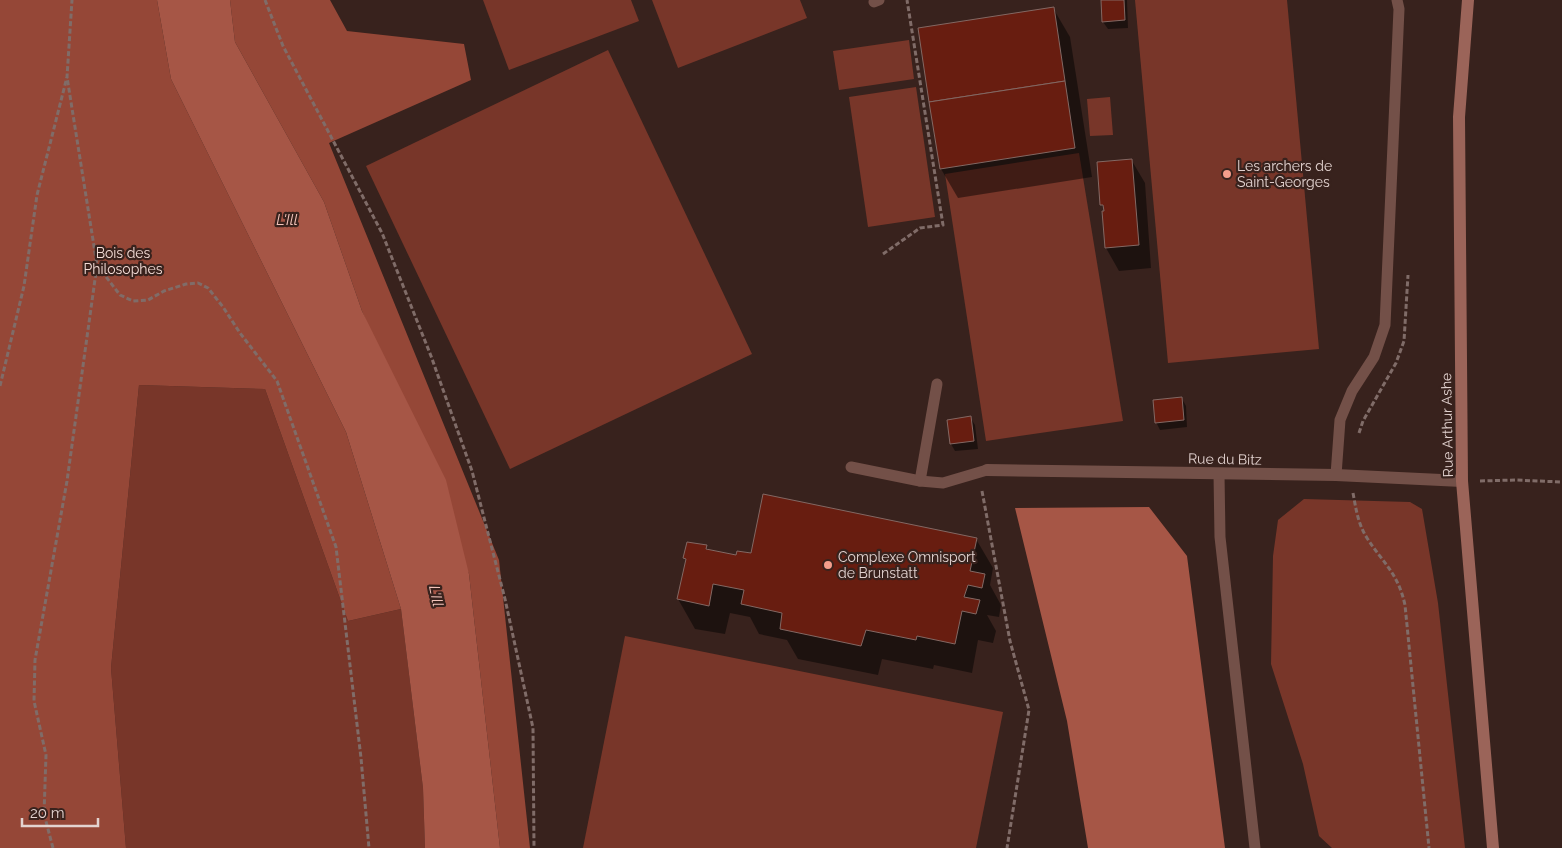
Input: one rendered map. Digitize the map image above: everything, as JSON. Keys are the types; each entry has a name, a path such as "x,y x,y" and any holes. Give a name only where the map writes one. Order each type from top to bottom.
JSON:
{"main road":[{"name":"Rue Arthur Ashe","path":"1468,0 1460,117 1462,481 1493,848"}],"street":[{"name":"Rue du Bitz","path":"982,472 1336,475 1462,481"}],"lane":[{"path":"1336,475 1340,420 1352,391 1374,357 1385,325 1399,19 1397,0"},
{"path":"920,481 937,384"},
{"path":"850,467 920,481 943,483 982,472"},
{"path":"1220,474 1220,537 1255,848"}],"path":[{"path":"0,386 24,286 37,195 67,77 72,0"},
{"path":"265,0 284,46 382,233 472,471 505,600 533,728 534,848"},
{"path":"883,254 920,228 943,226 907,0"},
{"path":"53,848 44,814 46,755 34,700 34,660 67,481 97,265 67,77"},
{"path":"97,265 120,295 133,301 148,300 164,291 186,284 198,283 208,288 277,381 336,547 361,758 369,848"},
{"path":"1356,439 1396,362 1404,341 1408,272"},
{"path":"982,472 1010,641 1029,710 1007,848"},
{"path":"1354,476 1353,493 1358,520 1366,537 1395,576 1402,591 1405,605 1429,848"},
{"path":"1462,481 1514,480 1562,482"}],"shaded area":[{"path":"483,0 631,0 639,21 509,70"},
{"path":"652,0 800,0 807,18 678,68"},
{"name":"Les archers de Saint-Georges","path":"1135,0 1287,0 1319,349 1168,363"},
{"path":"909,40 914,79 839,90 833,51"},
{"path":"608,50 752,354 510,469 366,166"},
{"path":"916,87 935,217 868,227 849,97"},
{"path":"1110,97 1113,135 1090,136 1087,99"},
{"path":"1079,153 1123,421 986,441 945,174"},
{"path":"139,385 265,389 348,621 401,609 423,788 425,848 126,848 111,668"},
{"path":"1304,499 1410,502 1422,509 1438,603 1465,848 1332,848 1319,836 1303,764 1271,664 1273,556 1278,520"},
{"path":"625,636 1003,712 976,848 583,848"}],"green space":[{"name":"Bois des Philosophes","path":"0,0 157,0 171,79 346,432 401,609 348,621 265,389 139,385 111,668 126,848 0,848"},
{"path":"230,0 330,0 347,31 464,44 471,80 329,143 499,560 530,848 500,848 469,574 362,311 324,202 235,42"}],"water":[{"name":"L'Ill","path":"157,0 230,0 235,42 324,202 362,311 446,480 469,574 500,848 425,848 423,788 401,609 346,432 171,79"},
{"path":"1149,507 1187,556 1225,848 1088,848 1067,721 1015,508"}],"building":[{"path":"1101,0 1124,0 1125,20 1102,22"},
{"path":"1054,7 1065,81 929,102 918,28"},
{"path":"1065,81 1075,148 940,169 929,102"},
{"path":"1132,159 1139,245 1105,248 1102,211 1104,211 1103,205 1100,205 1097,162"},
{"path":"1182,397 1184,420 1155,423 1153,400"},
{"path":"971,416 974,441 950,444 947,420"},
{"name":"Complexe Omnisport de Brunstatt","path":"763,494 977,538 970,571 985,574 982,588 968,585 964,597 980,600 976,614 962,611 955,644 917,636 916,640 866,630 861,646 780,629 782,613 741,604 744,590 713,584 709,606 677,599 686,559 683,558 687,542 707,545 706,549 736,555 737,551 751,553"}],"place":[{"name":"Les archers de Saint-Georges","path":"1227,174"},
{"name":"Complexe Omnisport de Brunstatt","path":"828,565"}]}
